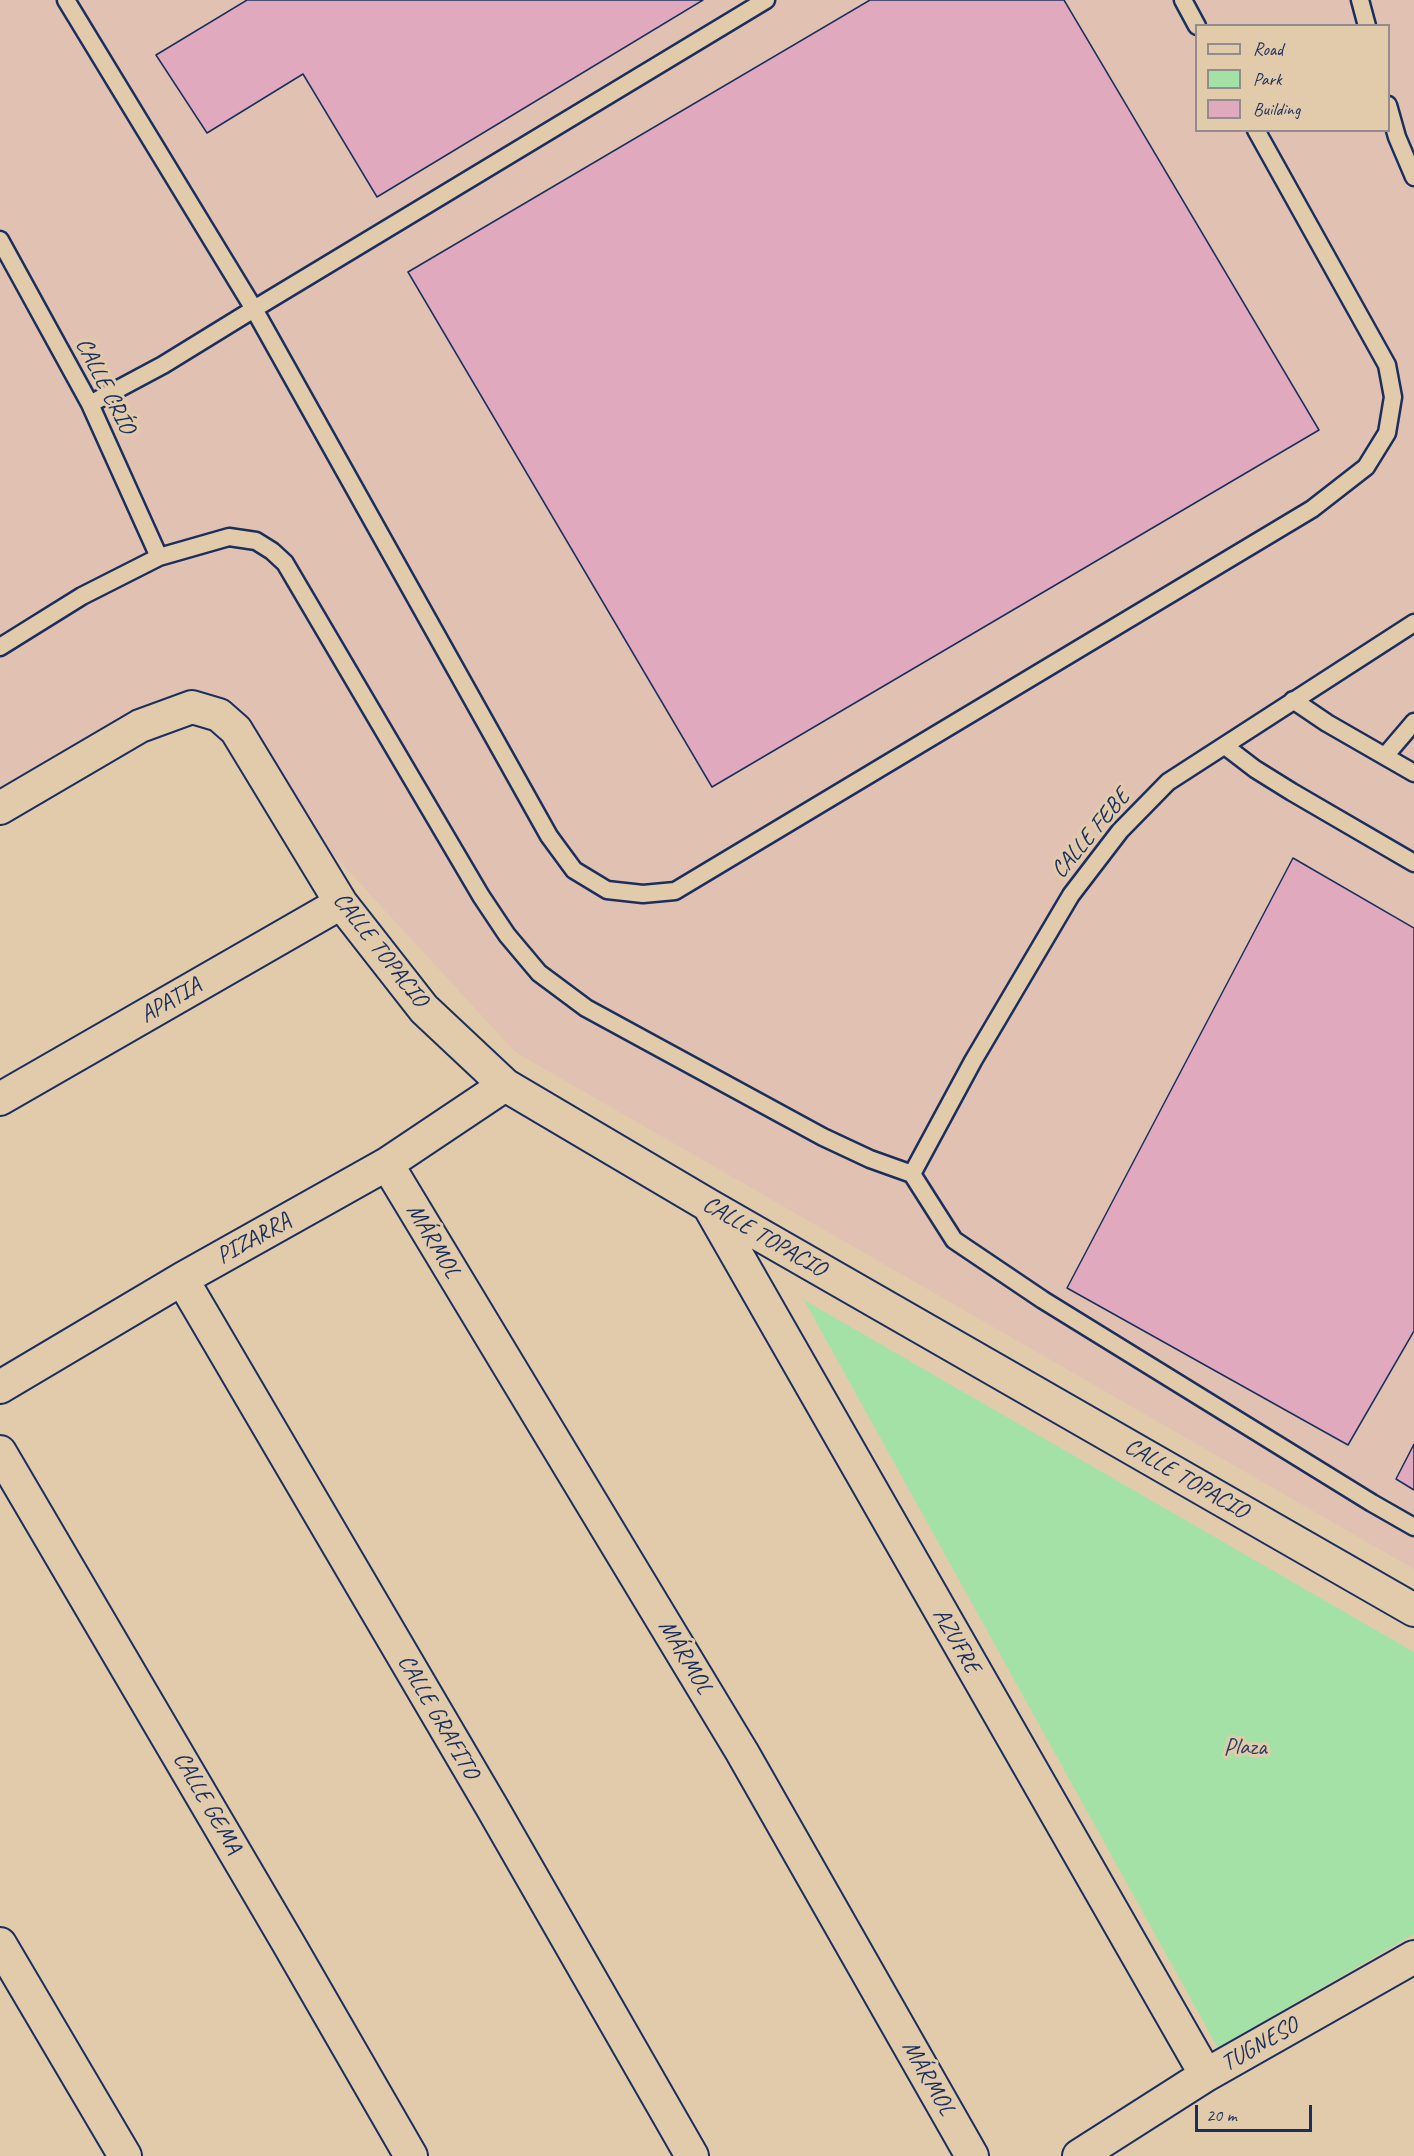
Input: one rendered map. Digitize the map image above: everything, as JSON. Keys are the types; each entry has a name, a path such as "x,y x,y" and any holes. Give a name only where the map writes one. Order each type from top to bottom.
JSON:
{"street":[{"name":"CALLE TOPACIO","path":"0,808 140,726 192,707 219,715 236,730 341,903 424,1009 505,1085 708,1205 1414,1610"},
{"name":"APATIA","path":"0,1100 341,903"},
{"name":"PIZARRA","path":"0,1387 182,1279 387,1164 505,1085"},
{"name":"MÁRMOL","path":"387,1164 742,1752 972,2156"},
{"name":"AZUFRE","path":"708,1205 1206,2075"},
{"name":"CALLE GRAFITO","path":"182,1279 487,1799 692,2156"},
{"name":"CALLE GEMA","path":"0,1452 411,2156"},
{"path":"0,1944 125,2156"},
{"name":"TUGNESO","path":"1079,2156 1206,2075 1414,1957"}],"lane":[{"path":"66,0 254,309 544,825 574,870 607,890 643,894 675,891 1312,509 1366,467 1387,433 1393,398 1387,365 1257,132"},
{"path":"90,404 163,365 766,0"},
{"path":"1183,0 1196,24"},
{"path":"1360,0 1366,24"},
{"path":"1390,109 1397,137 1414,177"},
{"name":"CALLE CRÍO","path":"0,240 90,404 159,557"},
{"path":"0,647 82,596 159,557 228,537 256,541 285,563 481,896 507,935 539,973 586,1008 813,1131 870,1159 912,1174 954,1240 1043,1300 1414,1527"},
{"name":"CALLE FEBE","path":"912,1174 973,1061 1071,895 1120,831 1168,782 1414,623"},
{"path":"1293,700 1327,723 1414,773"},
{"path":"1385,756 1414,722"},
{"path":"1225,746 1255,769 1292,792 1414,863"}],"shaded area":[{"path":"0,0 1414,0 1414,1569 515,1052 186,694 0,797"}],"green space":[{"name":"Plaza","path":"804,1300 1414,1652 1414,1934 1218,2048"}],"building":[{"path":"247,0 703,0 377,197 303,74 207,133 156,55"},
{"path":"870,0 1064,0 1319,430 712,787 408,272"},
{"path":"1293,858 1414,928 1414,1331 1348,1445 1067,1288"},
{"path":"1414,1444 1414,1490 1396,1479"}]}
